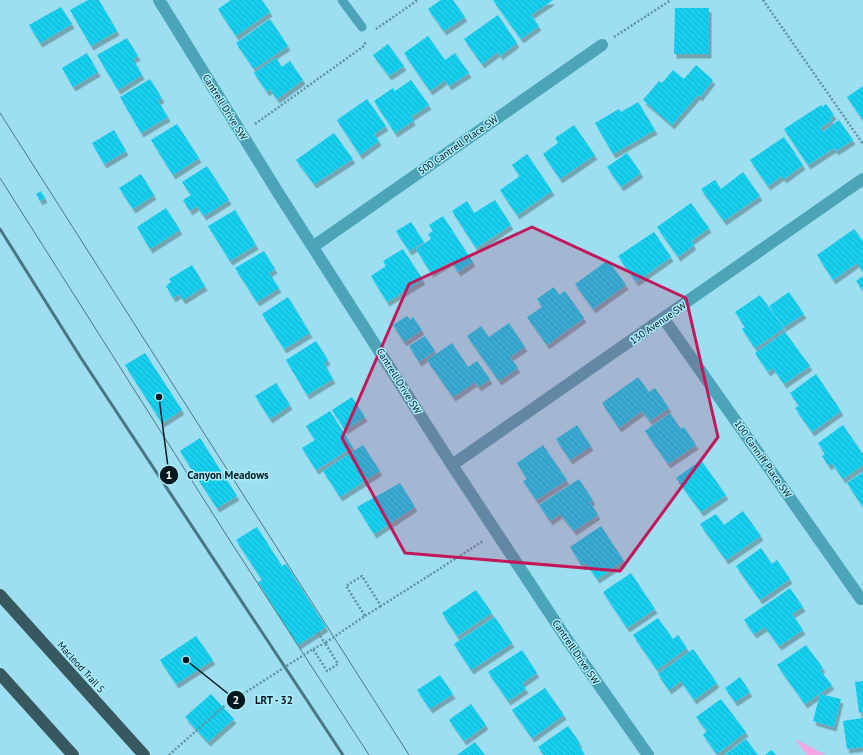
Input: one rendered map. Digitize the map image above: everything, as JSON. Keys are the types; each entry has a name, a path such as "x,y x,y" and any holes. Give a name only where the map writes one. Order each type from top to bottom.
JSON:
{"highway":[{"name":"Macleod Trail S","path":"0,595 144,755"},
{"path":"0,674 73,755"}],"street":[{"name":"Cantrell Drive SW","path":"159,0 240,132 314,246 452,465 566,638 648,755"},
{"name":"500 Cantrell Place SW","path":"314,246 602,45"},
{"name":"130 Avenue SW","path":"452,465 664,319 863,179"},
{"name":"100 Canniff Place SW","path":"664,319 861,598"}],"lane":[{"path":"342,0 365,31"}],"path":[{"path":"375,30 418,0"},
{"path":"602,45 671,0"},
{"path":"764,0 863,144"},
{"path":"240,132 364,46 365,31"},
{"path":"169,755 223,707 497,532"},
{"path":"365,616 346,586 362,576 380,606"},
{"path":"313,649 327,671 338,664 317,632"}],"highlighted area":[{"path":"532,227 686,298 718,437 620,571 405,553 342,438 409,284"}],"shaded area":[{"path":"795,739 826,755 807,755"}],"building":[{"path":"88,0 99,0 117,31 91,46 70,10"},
{"path":"231,0 262,0 270,12 236,36 218,9"},
{"path":"441,0 453,0 465,17 444,31 428,9"},
{"path":"493,0 553,0 531,15 539,26 521,39"},
{"path":"61,7 72,24 40,43 29,25"},
{"path":"675,8 709,8 709,54 674,54"},
{"path":"498,15 517,43 500,56 498,52 482,64 464,39"},
{"path":"270,19 288,46 254,69 236,43"},
{"path":"428,36 445,60 455,53 469,73 449,86 445,80 430,91 404,53"},
{"path":"127,38 138,56 133,59 142,75 118,90 97,55"},
{"path":"388,44 404,66 389,76 373,55"},
{"path":"87,53 98,72 73,87 62,68"},
{"path":"276,58 282,67 290,61 303,80 277,99 270,89 267,92 254,73"},
{"path":"696,65 713,80 700,97 698,95 672,125 643,100 659,81 662,83 673,70 684,79"},
{"path":"150,79 162,98 158,101 168,117 141,133 120,97"},
{"path":"411,80 429,105 411,117 413,121 395,133 374,101 393,88 395,91"},
{"path":"863,86 863,120 847,97"},
{"path":"367,99 386,126 374,134 379,141 360,155 337,120"},
{"path":"638,102 655,130 613,154 595,123 619,109 621,112"},
{"path":"826,104 834,115 830,118 832,120 820,128 823,132 839,120 853,140 836,151 834,148 808,165 784,129 821,105 822,107"},
{"path":"177,124 199,158 173,175 151,140"},
{"path":"574,125 595,155 560,179 543,154 558,143 555,138"},
{"path":"114,130 126,151 104,164 92,143"},
{"path":"334,133 353,159 314,184 296,160"},
{"path":"784,137 803,165 784,179 782,176 768,186 750,160"},
{"path":"627,153 641,173 621,187 607,167"},
{"path":"527,154 552,191 517,215 500,190 520,176 512,165"},
{"path":"207,166 229,200 204,216 197,206 190,211 183,200 191,195 182,182"},
{"path":"743,172 760,196 724,221 701,189 715,180 721,189"},
{"path":"141,174 154,195 133,209 119,188"},
{"path":"41,191 45,198 40,201 36,194"},
{"path":"495,200 511,225 476,248 452,211 467,201 474,213"},
{"path":"691,203 709,228 691,241 694,245 678,257 657,227"},
{"path":"166,208 180,230 150,249 137,227"},
{"path":"235,210 256,245 230,261 208,226"},
{"path":"443,216 473,262 458,272 451,261 431,273 416,249 431,239 428,234 433,231 429,225"},
{"path":"411,222 424,242 409,251 396,231"},
{"path":"854,229 863,241 863,272 857,263 833,280 817,255"},
{"path":"654,232 671,257 636,282 618,256"},
{"path":"403,249 423,280 387,302 371,276 386,266 383,261"},
{"path":"264,251 275,269 269,273 279,288 257,302 235,268"},
{"path":"608,260 626,285 593,309 575,284"},
{"path":"192,265 205,286 183,300 179,294 173,298 166,286 171,282 169,279"},
{"path":"863,276 863,290 856,281"},
{"path":"554,287 559,295 565,291 584,318 547,345 527,317 542,307 537,299"},
{"path":"789,292 804,314 784,327 769,306"},
{"path":"760,295 784,328 755,348 742,329 745,327 735,312"},
{"path":"288,297 310,333 284,349 262,314"},
{"path":"407,316 410,320 413,317 422,330 404,342 393,325"},
{"path":"509,323 525,347 510,357 518,368 499,381 467,336 481,326 489,337"},
{"path":"785,332 810,366 784,384 773,368 768,372 755,353"},
{"path":"425,336 435,351 419,362 409,346"},
{"path":"316,341 328,360 324,363 333,379 307,395 286,360"},
{"path":"452,343 468,367 477,361 490,379 479,387 475,382 453,397 427,360"},
{"path":"145,353 182,410 162,423 125,365"},
{"path":"816,374 841,411 812,432 795,408 799,406 790,393"},
{"path":"638,377 649,392 655,388 669,408 650,421 642,411 619,428 602,403"},
{"path":"276,383 290,405 270,419 255,396"},
{"path":"352,397 365,417 345,430 332,410"},
{"path":"330,411 353,447 316,470 302,448 315,440 306,426"},
{"path":"670,413 681,429 684,427 696,445 668,464 645,431"},
{"path":"577,425 591,446 570,460 556,439"},
{"path":"843,425 863,454 863,465 843,479 832,463 829,466 822,456 825,454 818,443"},
{"path":"200,438 237,496 217,508 180,451"},
{"path":"363,445 380,471 340,497 323,471"},
{"path":"543,445 567,480 536,500 523,481 527,479 517,463"},
{"path":"701,460 726,495 701,512 676,478"},
{"path":"863,472 863,507 847,483"},
{"path":"579,479 593,500 590,502 598,515 574,531 560,514 550,521 539,505"},
{"path":"400,483 415,507 374,534 357,507"},
{"path":"743,511 761,536 726,560 700,524 716,514 724,525"},
{"path":"601,526 624,561 597,579 586,563 582,566 570,547"},
{"path":"257,527 282,566 286,564 326,627 298,645 258,582 262,580 236,540"},
{"path":"761,548 772,564 777,560 790,579 760,600 736,566"},
{"path":"631,573 655,609 627,628 603,592"},
{"path":"790,588 803,607 792,614 803,630 779,646 765,627 754,634 744,620"},
{"path":"476,590 492,613 457,636 442,613"},
{"path":"495,617 512,643 471,670 454,644"},
{"path":"658,618 673,639 678,635 687,648 657,670 633,635"},
{"path":"196,636 213,660 176,684 160,660"},
{"path":"806,645 823,668 820,670 832,685 805,704 777,665"},
{"path":"693,649 717,683 694,700 681,681 669,690 658,674"},
{"path":"522,650 537,673 522,683 526,689 508,701 488,672"},
{"path":"440,675 453,694 430,709 417,690"},
{"path":"740,677 750,692 735,702 725,688"},
{"path":"863,681 863,712 859,713 855,682"},
{"path":"545,688 564,715 532,738 512,710"},
{"path":"211,694 234,719 208,742 185,717"},
{"path":"820,694 841,699 834,727 813,721"},
{"path":"721,699 746,732 717,754 703,735 707,731 696,717"},
{"path":"471,704 486,725 464,741 449,720"},
{"path":"863,718 863,747 847,749 843,721"},
{"path":"568,726 580,743 578,744 585,755 544,755 538,747"},
{"path":"746,739 758,755 724,755"},
{"path":"475,742 485,755 457,755"},
{"path":"772,750 776,755 765,755 770,751"}],"tram line":[{"path":"0,113 409,755"},
{"path":"0,178 227,536 369,755"}],"railway":[{"path":"0,229 81,358 343,755"}],"place":[{"name":"Canyon Meadows","path":"159,397"},
{"name":"LRT - 32","path":"186,660"}]}
